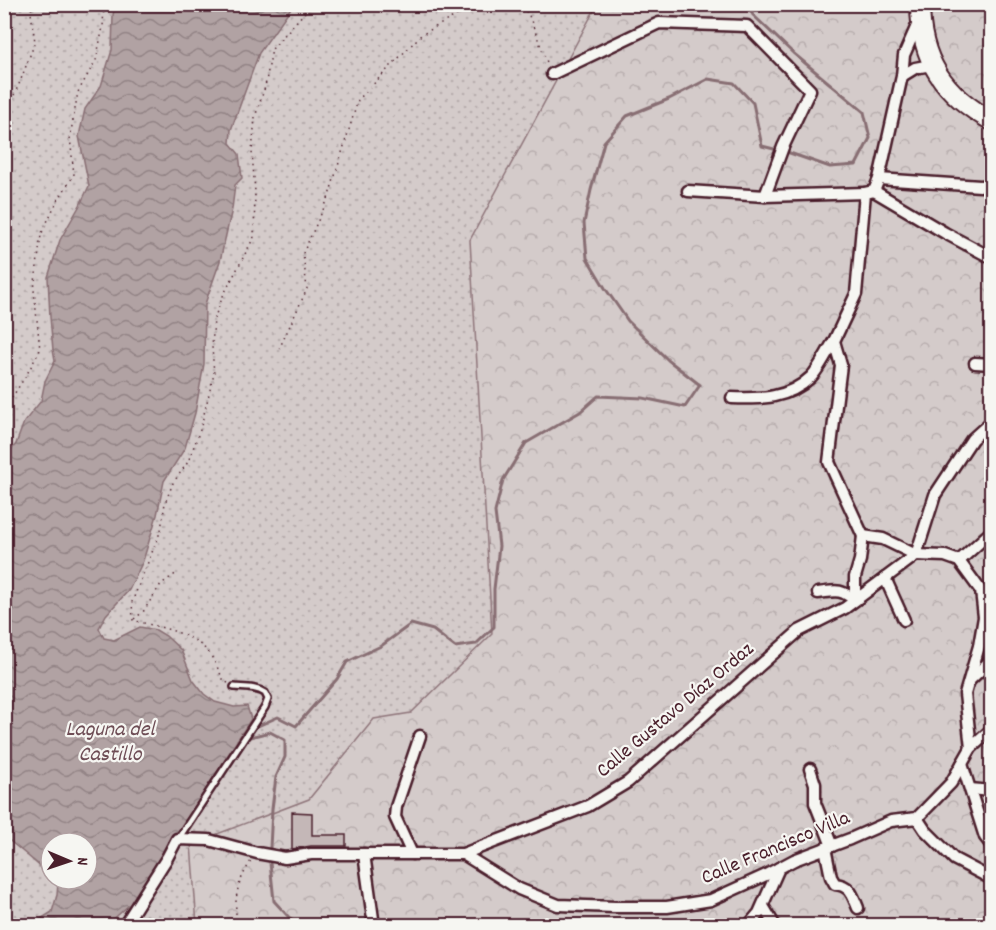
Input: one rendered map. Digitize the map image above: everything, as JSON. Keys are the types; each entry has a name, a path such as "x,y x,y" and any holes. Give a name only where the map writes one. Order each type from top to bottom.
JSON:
{"main road":[{"path":"920,11 924,44 931,65 945,85 972,111 992,121"}],"street":[{"path":"732,398 764,399 790,392 812,376 834,341 856,294 870,192 879,179 902,76 904,55 920,11"},
{"path":"552,75 659,23 747,26 810,90 783,147 765,196"},
{"path":"902,76 915,68 931,65"},
{"path":"879,179 992,185"},
{"path":"688,191 765,196 870,192 992,258"},
{"path":"834,341 841,365 829,462 863,536 855,577 855,600"},
{"path":"975,363 992,364"},
{"path":"916,555 935,495 972,439 992,422"},
{"path":"959,561 992,531"},
{"path":"863,536 883,538 916,555 945,556 959,561 981,591 984,617 979,646 965,694 971,748"},
{"name":"Calle Gustavo Díaz Ordaz","path":"177,839 209,840 256,853 285,858 311,854 463,855 588,806 628,782 799,631 845,608 916,555"},
{"path":"885,578 904,620"},
{"path":"818,593 844,591 855,600"},
{"path":"968,682 992,659"},
{"path":"992,729 971,748 951,783 917,818 925,830 954,859 992,879"},
{"path":"412,854 395,817 396,807 420,736"},
{"path":"962,764 985,837 992,846"},
{"path":"810,769 815,784 815,803 828,847 831,877 835,884 849,889 858,908"},
{"path":"970,789 992,791"},
{"name":"Calle Francisco Villa","path":"463,855 519,889 558,905 667,907 711,900 794,860 891,821 917,818"},
{"path":"124,926 177,839"},
{"path":"364,854 374,926"},
{"path":"748,926 759,913 779,868"},
{"path":"762,906 775,926"}],"lane":[{"path":"177,839 268,699 260,690 234,687"}],"path":[{"path":"4,117 35,42 32,4"},
{"path":"4,414 40,350 34,290 41,234 56,203 75,175 70,137 78,92 96,60 103,27 104,4"},
{"path":"133,620 132,602 161,530 165,503 173,483 188,462 200,430 214,374 212,347 214,319 223,296 254,237 255,192 252,152 255,117 265,87 272,49 312,4"},
{"path":"279,349 307,289 303,254 328,199 358,100 421,35 477,4"},
{"path":"516,4 528,13 552,75"},
{"path":"133,620 143,612 161,584 177,573"},
{"path":"133,620 165,628 199,644 210,654 224,681 234,687"},
{"path":"237,926 235,904 241,877 256,853"}],"green space":[{"path":"5,5 597,5 470,240 492,634 411,713 374,719 309,799 191,844 197,925 5,926"},
{"path":"293,5 991,5 991,925 107,925"}],"water":[{"name":"Laguna del Castillo","path":"115,5 293,5 259,53 231,130 230,143 239,154 242,178 235,185 220,261 205,304 204,364 195,413 185,448 164,481 157,515 143,561 129,590 106,615 99,628 104,638 114,640 140,627 156,630 181,650 193,680 204,694 215,702 234,707 247,706 251,719 130,904 107,925 31,925 52,912 57,891 99,891 99,831 39,831 39,866 5,837 5,457 16,444 24,422 41,401 45,381 55,361 48,277 60,240 89,186 79,136 85,109 101,86 112,50"}],"building":[{"path":"292,812 312,813 312,835 346,835 346,846 311,846 292,849"}],"waterway":[{"path":"746,4 753,15 793,53 864,112 870,138 856,165 830,167 784,151"},
{"path":"242,733 278,717 296,726 337,679 347,662 381,646 411,624 433,630 455,647 476,644 494,627 494,589 499,546 495,512 503,480 526,443 580,412 598,396 643,398 685,407 700,385 668,360 628,321 587,258 584,223 604,142 627,116 669,99 708,79 734,83 753,103 762,146 778,150"},
{"path":"238,740 270,732 285,740 285,757 276,777 270,848"},
{"path":"270,863 274,901 297,926"}]}
